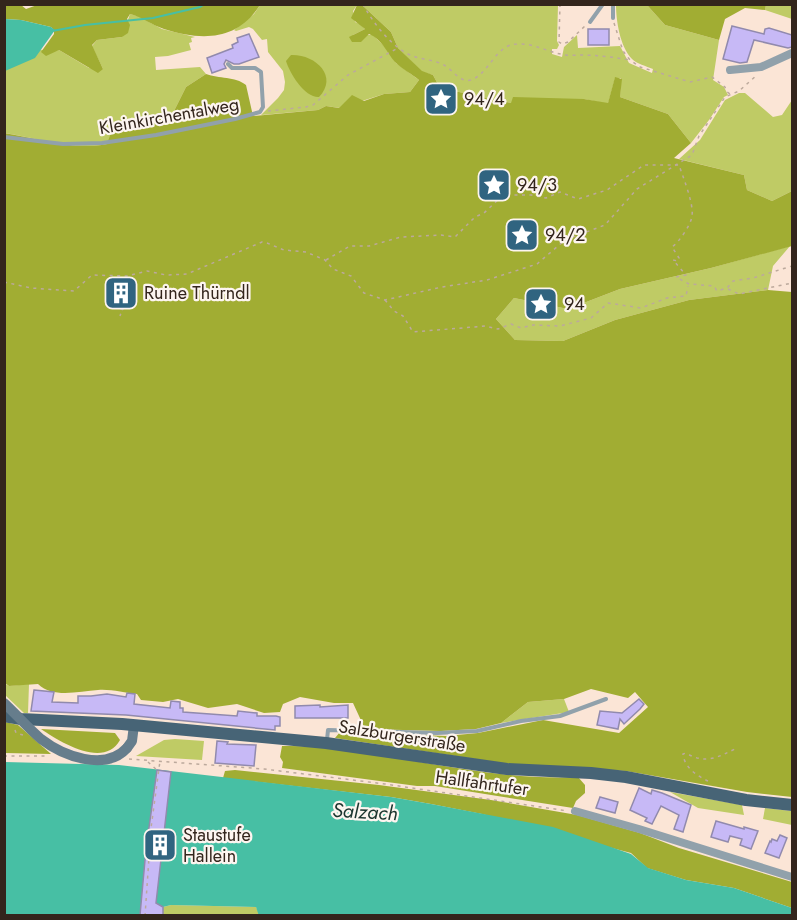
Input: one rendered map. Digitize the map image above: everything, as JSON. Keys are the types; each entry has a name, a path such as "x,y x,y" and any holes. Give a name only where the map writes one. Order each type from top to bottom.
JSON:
{"main road":[{"path":"4,703 42,740 69,754 99,760 118,756 128,748 132,741 134,725"},
{"name":"Salzburgerstraße","path":"4,716 21,719 134,725 326,743 507,769 626,777 746,800 792,805"}],"street":[{"path":"730,70 761,67 792,53"},
{"path":"574,812 639,829 792,877"}],"lane":[{"path":"590,22 603,4"},
{"path":"613,4 614,18"},
{"name":"Kleinkirchentalweg","path":"4,137 63,144 102,143 156,135 260,112 262,107 261,72 255,68 232,68 228,64"},
{"path":"326,743 328,730 437,733 469,731 560,716 606,699"}],"path":[{"path":"363,4 370,18 398,48 412,56 443,64 466,80 480,75 502,50 513,44 544,48 566,56 580,55 630,60"},
{"path":"560,4 559,42 562,44 568,42 590,22"},
{"path":"614,18 617,36 623,51 640,67 690,82 712,78 725,87 731,95"},
{"path":"256,114 306,107 317,102 348,75 398,48"},
{"path":"385,300 442,287 488,280 537,264 566,240 605,225 637,189 692,155 699,136 725,97 750,83 761,71 761,67"},
{"path":"325,260 350,246 369,246 401,237 441,235 455,237 475,217 484,213 503,195 531,195 546,198 561,192 578,199 608,190 644,165 679,165"},
{"path":"679,165 687,186 692,216 679,242 672,247 679,258 678,261 673,260 686,275 676,277 689,284 714,286 717,291 727,288 733,281 753,278 792,266"},
{"path":"4,282 31,288 74,291 92,275 127,276 147,271 166,275 187,274 262,242 284,250 306,252 325,260 333,269 351,276 364,293 385,300 403,316 413,332 485,326 498,329 511,324 521,328 560,326 591,318 608,303 642,308 667,298 686,296 689,284"},
{"path":"118,276 110,290 110,295 122,310"},
{"path":"120,316 122,310 134,296 127,276"},
{"path":"727,288 739,294 792,284"},
{"path":"110,295 118,297 124,292"},
{"path":"714,784 697,776 684,760 683,754 704,760 737,748"},
{"path":"145,915 151,828 159,771 148,761"},
{"name":"Hallfahrtufer","path":"159,771 160,761 264,769 359,780 574,812"}],"green space":[{"path":"40,4 260,5 241,26 230,32 205,36 164,29 130,14 127,19 130,25 128,33 122,37 97,40 92,45 103,69 98,73 59,50 46,56 41,52 54,34 51,27 5,19 4,5 21,5 26,9"},
{"path":"260,5 357,5 353,11 355,22 365,29 353,35 373,35 396,63 419,80 410,92 384,94 340,108 326,106 318,110 261,115 284,90 283,71 268,52 267,39 262,40 249,27 234,30 254,14"},
{"path":"357,5 362,5 391,32 398,48 422,71 433,75 440,88 511,103 513,97 584,99 608,103 615,77 622,79 620,97 668,114 691,143 674,158 744,175 747,190 772,201 792,191 792,246 620,289 568,309 514,298 496,319 515,340 563,341 615,320 689,300 768,290 792,292 792,797 747,792 626,771 522,766 335,738 340,732 446,736 478,733 543,720 619,733 648,707 635,692 628,698 591,689 564,699 528,702 501,723 476,729 441,731 365,729 353,703 334,703 300,697 283,704 280,712 264,713 237,704 208,708 178,699 163,702 141,700 137,694 98,690 59,693 44,689 38,684 9,686 5,683 4,133 68,145 107,144 112,130 122,123 166,117 173,113 186,87 206,74 237,80 246,85 253,116 318,110 326,106 339,108 352,95 364,101 384,94 410,92 419,80 395,62 374,36 369,34 361,42 352,42 349,37 365,29 351,18"},
{"path":"362,5 558,5 557,41 559,45 557,49 552,49 552,54 562,57 564,47 577,35 578,48 620,46 629,63 652,73 653,69 636,62 624,48 616,11 616,5 647,5 665,25 719,40 713,80 724,87 728,95 724,97 691,143 668,114 620,97 621,78 615,78 608,104 584,99 511,103 440,88 433,75 422,72 398,48 391,32"},
{"path":"647,5 766,5 765,10 745,8 725,19 719,40 665,25"},
{"path":"766,5 792,5 792,19 765,10"},
{"path":"130,14 162,29 195,37 191,38 192,42 189,43 191,50 155,57 156,70 200,67 206,74 186,87 173,113 122,123 107,144 94,146 69,145 5,133 4,46 59,50 89,68 103,69 92,46 97,40 122,37"},
{"path":"291,55 308,58 322,68 326,81 325,89 319,97 308,94 291,72 286,61"},
{"path":"739,93 745,93 773,117 782,115 792,100 792,191 772,201 747,190 744,175 679,159 700,140 725,100"},
{"path":"790,246 773,266 768,290 689,300 615,320 563,341 515,340 496,319 514,298 568,309 620,289 711,268"},
{"path":"4,683 9,686 29,684 28,713 24,713 5,695"},
{"path":"564,699 569,712 501,723 528,702"},
{"path":"5,722 18,725 51,754 5,753"},
{"path":"41,729 115,733 120,740 113,748 93,753 70,746"},
{"path":"164,740 204,741 202,760 136,756"},
{"path":"282,746 339,749 510,775 578,777 585,785 585,793 576,801 573,808 435,786 417,786 282,768 283,762 280,757"},
{"path":"235,770 379,785 491,800 577,815 792,882 792,908 734,888 686,880 647,868 631,853 482,814 391,797 223,778 225,771"},
{"path":"670,792 742,805 744,815 698,808"},
{"path":"765,808 791,811 792,825 763,819"},
{"path":"171,905 256,907 260,915 166,916 162,914 163,907"}],"water":[{"path":"5,19 21,20 55,30 35,58 5,71"},
{"name":"Salzach","path":"5,762 119,765 391,797 553,827 631,854 648,868 686,880 734,888 792,908 792,916 259,916 256,907 171,905 163,907 162,915 5,916"}],"building":[{"path":"732,26 764,34 765,29 769,28 792,35 792,47 754,40 747,62 740,63 723,59"},
{"path":"588,29 609,29 609,45 588,45"},
{"path":"249,34 259,57 239,64 226,60 224,64 226,68 212,73 207,58 233,48 232,45 238,42 237,38"},
{"name":"Ruine Thürndl","path":"126,284 130,296 114,301 112,290"},
{"path":"34,690 54,692 52,702 78,703 78,696 107,694 126,697 127,693 135,694 134,704 170,708 171,701 180,702 183,712 237,716 238,711 257,713 257,716 280,717 280,726 275,726 275,730 126,715 31,711"},
{"path":"639,699 644,704 624,724 620,719 618,729 597,725 600,711 622,713"},
{"path":"320,705 320,707 348,705 348,718 295,718 295,706"},
{"path":"217,741 228,742 227,744 256,745 254,766 215,763"},
{"name":"Staustufe Hallein","path":"157,770 171,772 156,903 163,907 163,915 140,915 146,849"},
{"path":"639,788 651,794 652,790 662,793 691,805 683,832 674,829 679,815 661,806 652,824 645,821 647,818 630,810"},
{"path":"600,797 618,802 615,813 596,808"},
{"path":"716,821 758,831 751,849 740,845 742,839 730,836 728,842 711,837"},
{"path":"780,835 787,838 779,858 765,853 770,841 772,839 777,841"}],"waterway":[{"path":"52,31 153,18 205,4"}],"place":[{"name":"94/4","path":"441,99"},
{"name":"94/3","path":"494,185"},
{"name":"94/2","path":"522,235"},
{"name":"Ruine Thürndl","path":"121,293"},
{"name":"94","path":"541,304"},
{"name":"Staustufe Hallein","path":"160,845"}]}
